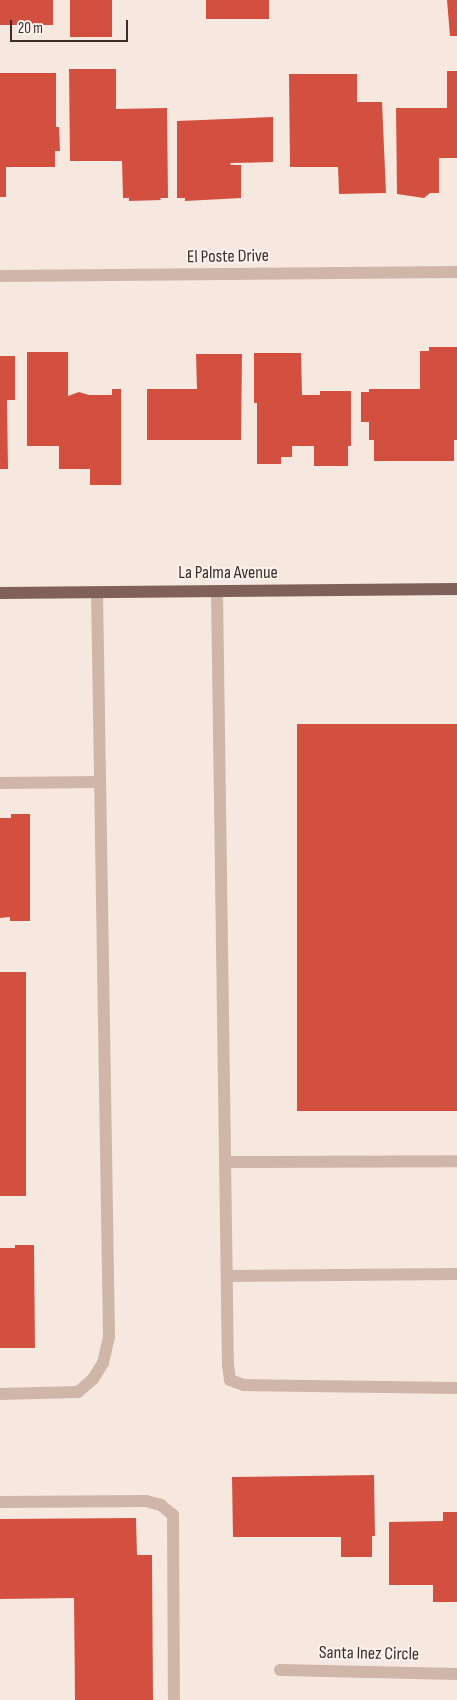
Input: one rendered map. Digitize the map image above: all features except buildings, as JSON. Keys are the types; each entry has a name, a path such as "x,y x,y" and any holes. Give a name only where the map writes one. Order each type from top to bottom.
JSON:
{"main road":[{"name":"La Palma Avenue","path":"0,593 457,589"}],"street":[{"name":"El Poste Drive","path":"0,276 457,272"},
{"path":"217,591 226,1276 230,1380 244,1385 457,1388"},
{"path":"0,1394 78,1392 93,1379 103,1363 109,1337 97,592"},
{"path":"0,783 100,782"},
{"path":"225,1162 457,1161"},
{"path":"226,1276 457,1274"},
{"path":"0,1502 146,1501 161,1505 174,1514 174,1700"},
{"name":"Santa Inez Circle","path":"280,1670 457,1674"}]}
